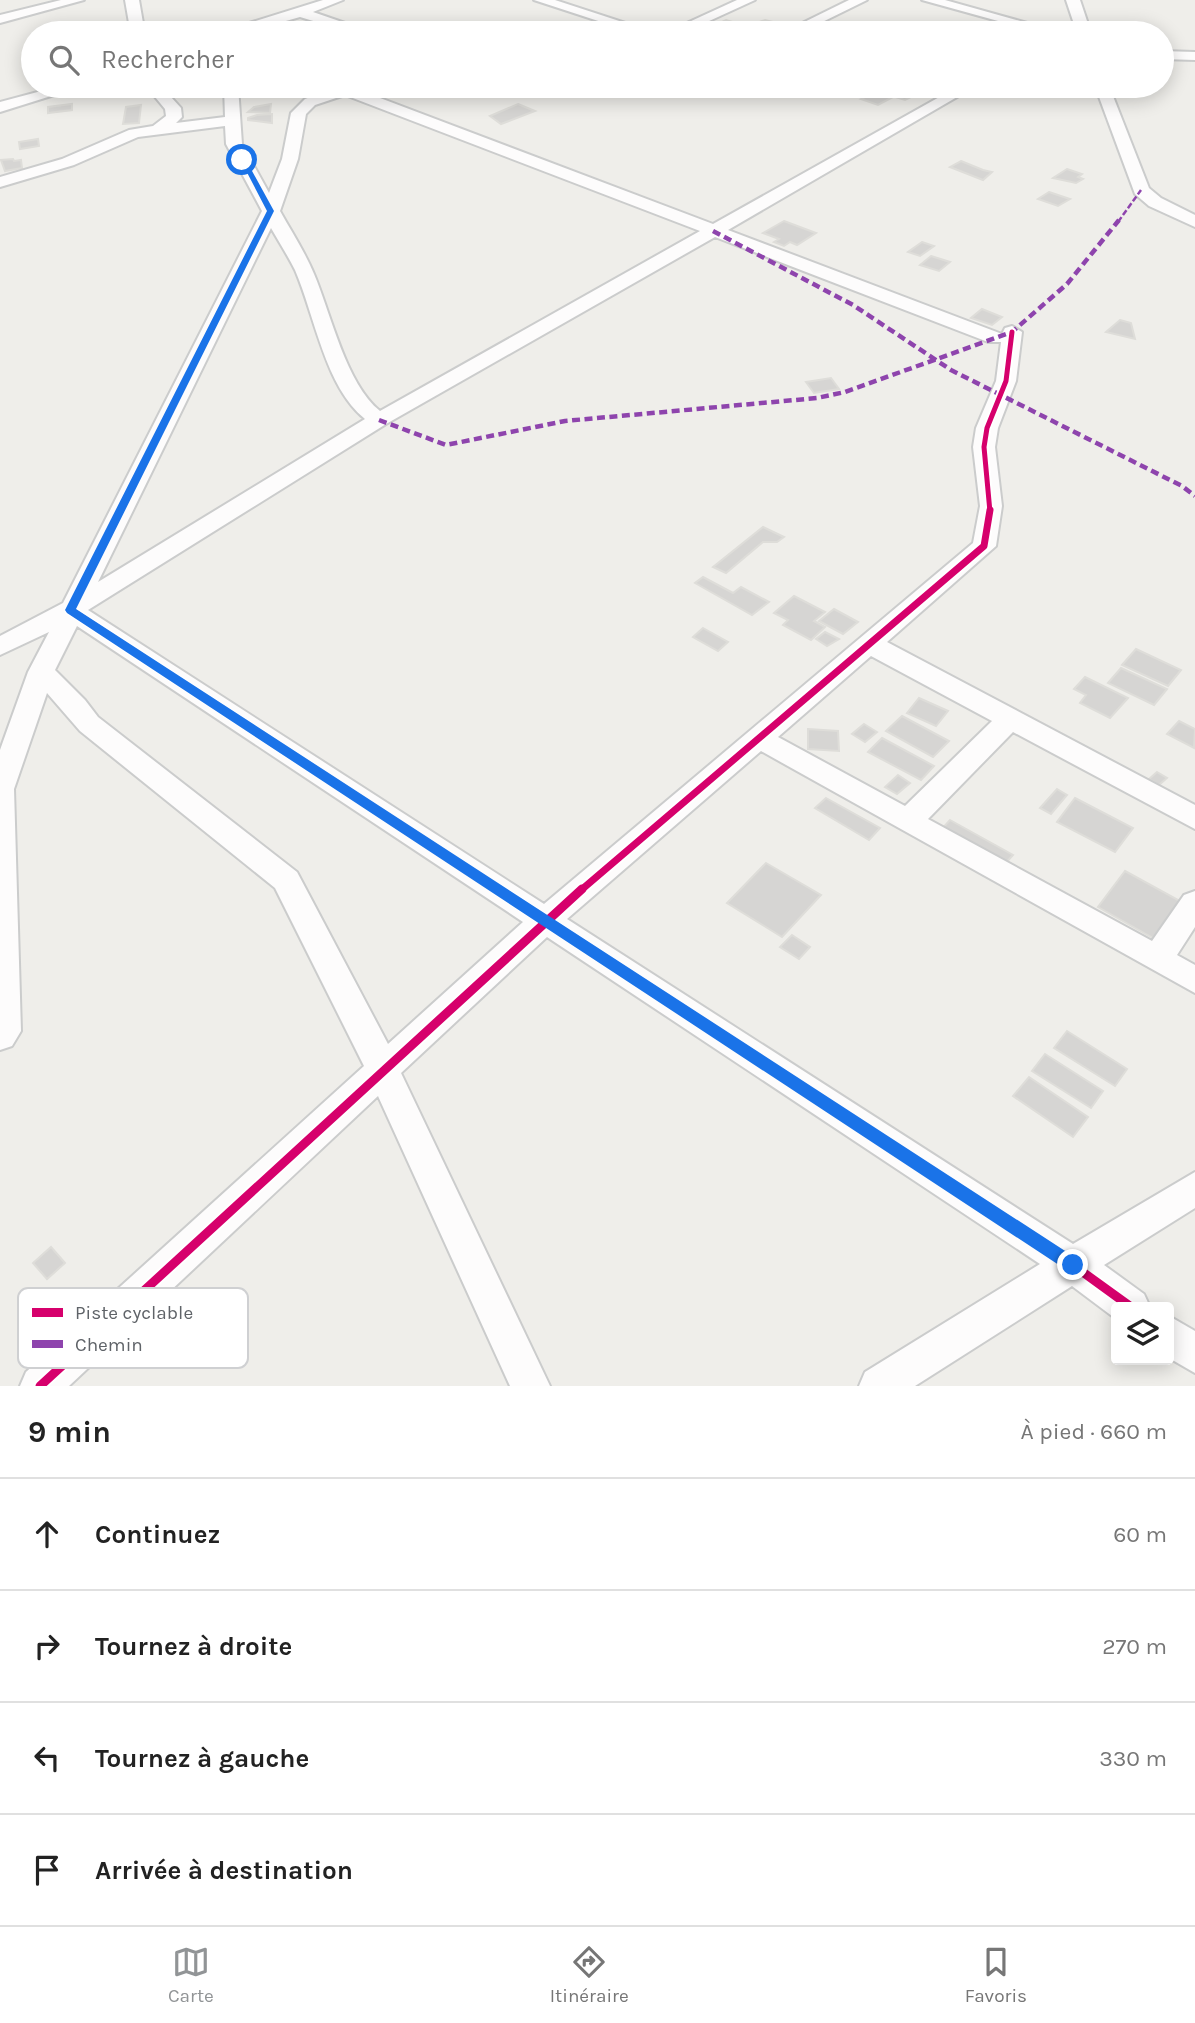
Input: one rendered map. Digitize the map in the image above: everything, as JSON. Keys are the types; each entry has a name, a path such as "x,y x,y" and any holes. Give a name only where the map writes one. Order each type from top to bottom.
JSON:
{"street":[{"path":"0,19 30,6 77,0"},
{"path":"132,0 136,21"},
{"path":"258,21 301,6 336,0"},
{"path":"541,0 565,3 615,21"},
{"path":"700,21 748,0"},
{"path":"815,21 860,0"},
{"path":"929,0 1010,21"},
{"path":"1054,0 1074,3 1079,21"},
{"path":"301,6 338,21"},
{"path":"1174,55 1195,56"},
{"path":"0,107 33,98"},
{"path":"158,130 174,117 173,108 164,98"},
{"path":"232,98 234,144 304,271 331,346 360,405 379,420"},
{"path":"0,1036 5,1031 0,789 41,672 70,610 271,211 290,159 299,113 310,102 320,98"},
{"path":"146,1288 545,920 984,545 991,506 984,447 987,428 1006,381 1003,335 713,231 374,98"},
{"path":"0,647 70,610 379,420 948,98"},
{"path":"1106,98 1141,190 1155,202 1195,222"},
{"path":"0,182 68,162 122,136 234,120"},
{"path":"70,610 1073,1265 1124,1302"},
{"path":"870,644 1195,818"},
{"path":"41,672 76,706 89,724 286,880 383,1069 530,1386"},
{"path":"908,821 1011,718"},
{"path":"760,738 1195,980"},
{"path":"1157,959 1195,903"},
{"path":"878,1386 1195,1188"},
{"path":"1174,1339 1195,1354"},
{"path":"40,1386 59,1368"}],"building":[{"path":"863,98 891,98 878,105 861,99"},
{"path":"72,104 72,110 48,113 48,107"},
{"path":"271,104 270,113 248,112 254,107"},
{"path":"518,104 535,111 501,124 490,116"},
{"path":"141,105 139,123 123,124 126,107"},
{"path":"272,114 272,123 248,120 257,115"},
{"path":"38,139 39,146 20,149 19,142"},
{"path":"1,160 21,160 22,168 5,171"},
{"path":"961,161 992,172 983,180 950,167"},
{"path":"1067,169 1082,174 1078,177 1083,179 1076,183 1053,178"},
{"path":"1049,192 1070,199 1058,206 1038,199"},
{"path":"784,221 816,233 797,245 790,242 784,246 774,242 779,239 763,233"},
{"path":"922,242 934,246 920,256 908,252"},
{"path":"931,256 950,262 939,271 920,265"},
{"path":"982,309 1002,317 992,325 971,318"},
{"path":"1120,320 1131,323 1135,339 1106,332"},
{"path":"831,378 839,389 814,393 806,382"},
{"path":"763,527 784,537 777,542 763,542 726,573 713,567"},
{"path":"703,577 733,593 741,587 769,602 752,615 695,583"},
{"path":"794,596 825,612 814,621 825,627 811,640 783,625 788,620 774,613"},
{"path":"834,609 858,622 843,634 819,621"},
{"path":"703,628 728,642 718,651 693,637"},
{"path":"825,632 839,639 827,646 816,639"},
{"path":"1136,649 1181,670 1168,686 1122,665"},
{"path":"1121,668 1167,689 1154,705 1108,683"},
{"path":"1085,677 1128,698 1110,718 1080,703 1086,695 1074,689"},
{"path":"919,698 948,711 936,726 907,713"},
{"path":"902,716 949,741 933,757 886,731"},
{"path":"1179,721 1195,729 1194,748 1167,734"},
{"path":"864,724 877,732 865,742 852,734"},
{"path":"808,729 838,731 839,751 808,749"},
{"path":"882,738 934,766 921,780 868,752"},
{"path":"1157,772 1167,778 1159,785 1149,779"},
{"path":"898,775 910,783 897,794 885,787"},
{"path":"1057,789 1067,795 1051,814 1040,808"},
{"path":"826,798 880,828 869,840 815,808"},
{"path":"1075,798 1133,828 1115,852 1057,822"},
{"path":"950,820 1013,855 1004,865 941,830"},
{"path":"766,863 821,895 782,937 727,903"},
{"path":"1125,871 1180,901 1153,938 1098,907"},
{"path":"792,935 810,947 799,959 780,947"},
{"path":"1067,1031 1127,1069 1115,1086 1054,1048"},
{"path":"1045,1054 1103,1091 1091,1108 1032,1071"},
{"path":"1029,1077 1088,1117 1073,1137 1013,1096"},
{"path":"51,1247 65,1263 47,1279 33,1263"}],"marked path":[{"path":"379,420 446,445 565,421 817,398 845,392 1012,332 1051,301 1083,267 1141,190"},
{"path":"713,231 853,305 951,370 1182,486 1195,496"}],"cycle path":[{"path":"146,1288 545,920 984,546 991,506 984,447 987,428 1006,381 1012,332"},
{"path":"70,610 1073,1265 1124,1302"},
{"path":"40,1386 60,1368"}],"route":[{"path":"242,160 271,211 70,610 1073,1265"}]}
